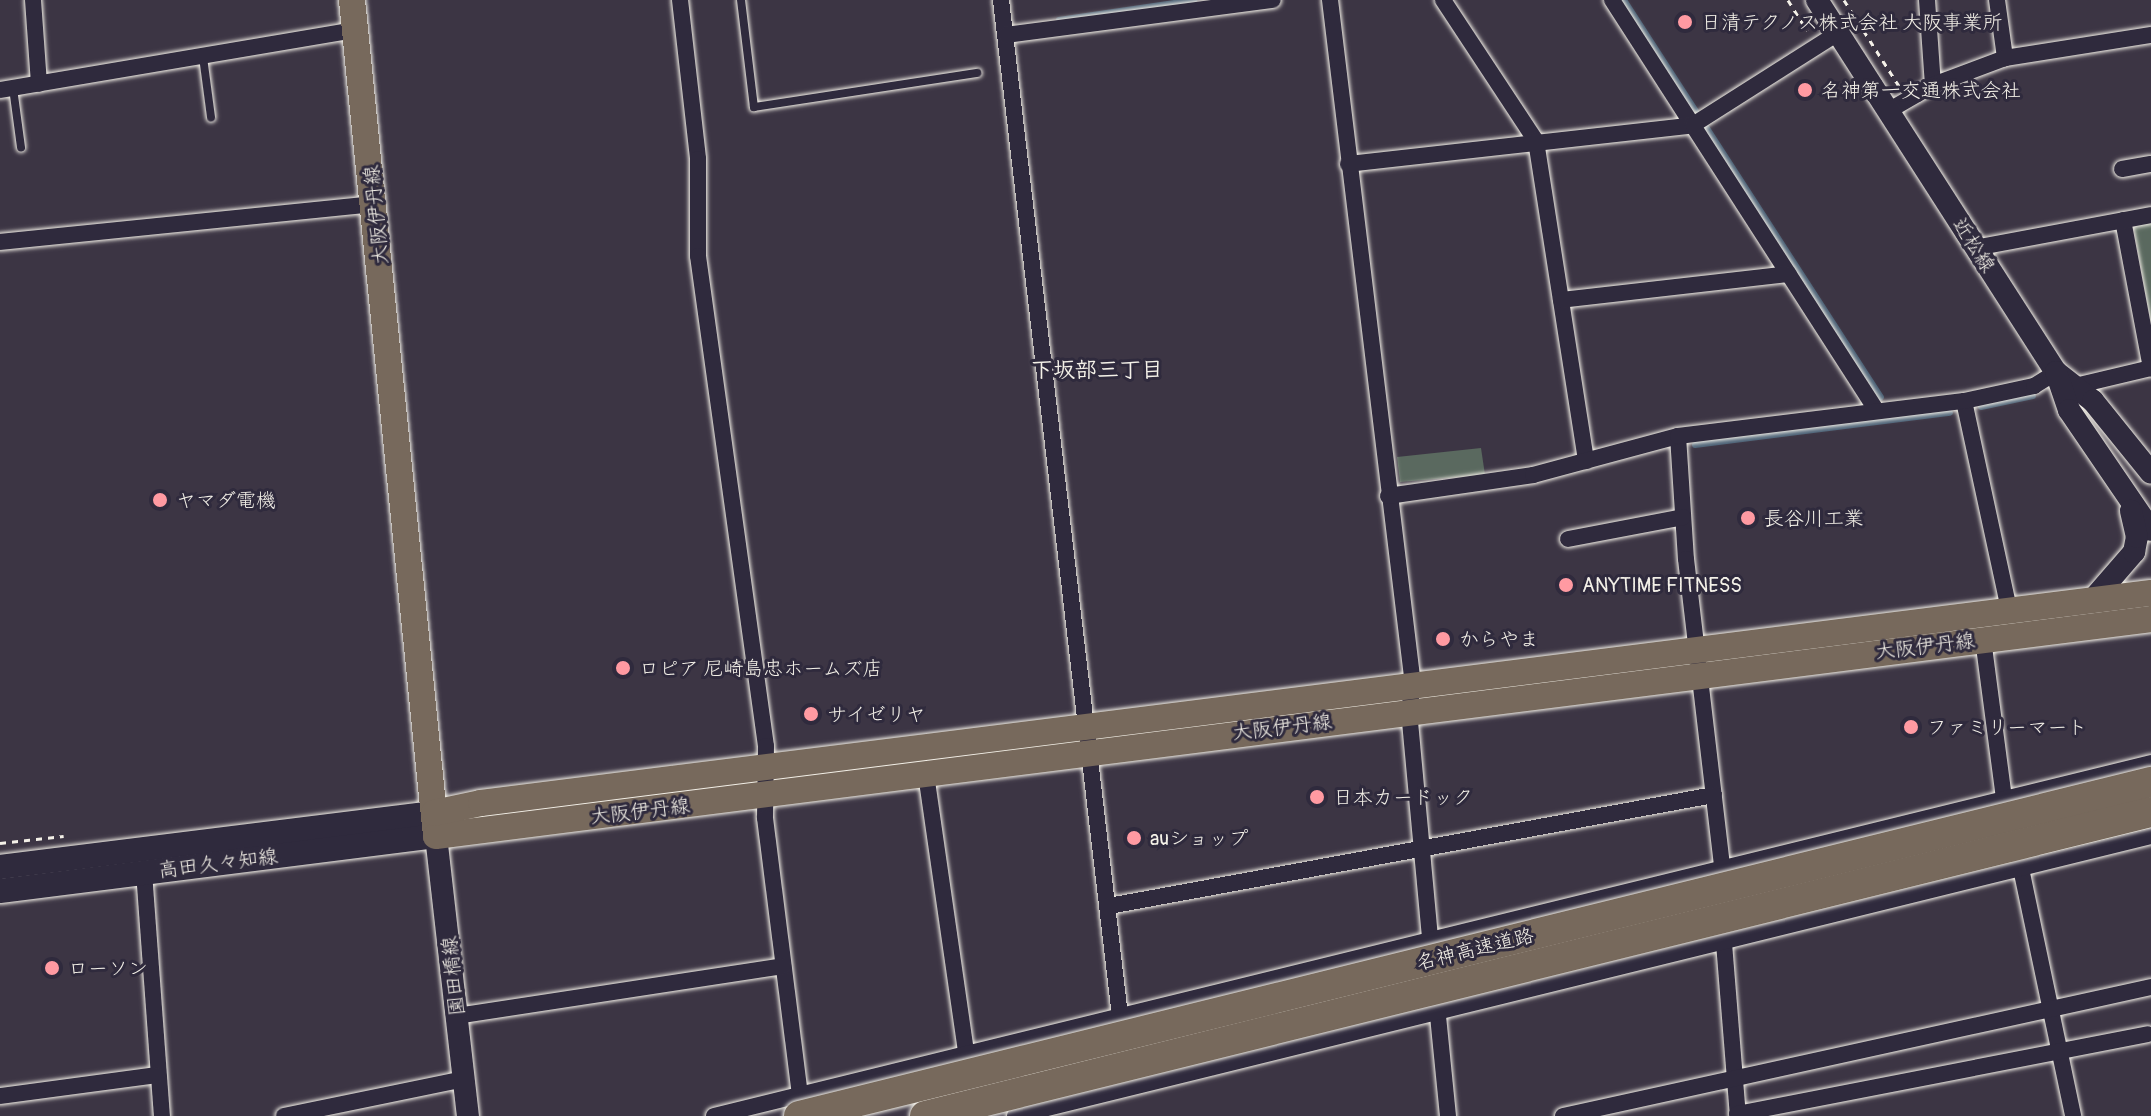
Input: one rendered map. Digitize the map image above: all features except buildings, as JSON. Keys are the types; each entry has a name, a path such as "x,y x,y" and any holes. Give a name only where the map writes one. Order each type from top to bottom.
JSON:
{"highway":[{"name":"名神高速道路","path":"801,1109 2151,782"},
{"name":"名神高速道路","path":"925,1116 2151,812"}],"main road":[{"name":"大阪伊丹線","path":"352,0 376,204 435,824 1411,698 1699,647 2095,597 2151,593"},
{"name":"大阪伊丹線","path":"1411,698 1701,674 2151,619"},
{"name":"大阪伊丹線","path":"765,780 926,774 1088,741"},
{"name":"高田久々知線","path":"0,867 435,824"},
{"name":"高田久々知線","path":"0,891 144,872 435,824"}],"street":[{"path":"33,0 39,84"},
{"path":"680,0 698,159 698,256 765,780 801,1109"},
{"path":"1001,0 1123,1016 1143,1084"},
{"path":"1006,35 1273,0"},
{"path":"1330,0 1411,698 1448,1116"},
{"path":"1443,0 1536,141 1586,461"},
{"path":"1612,0 1876,409"},
{"name":"近松線","path":"1817,0 2056,372 2075,386 2151,473"},
{"path":"1927,0 1933,85"},
{"path":"1997,0 2005,58"},
{"path":"6,89 355,30"},
{"path":"1348,164 1693,125 1838,33"},
{"path":"1888,111 1933,85 2005,58 2151,35"},
{"path":"2122,169 2151,164"},
{"path":"0,242 376,204"},
{"path":"1975,248 2151,215"},
{"path":"2075,386 2150,365 2123,220"},
{"path":"1561,300 1789,274"},
{"path":"1388,496 1533,475 1678,436 1876,409 1964,401 2034,386 2056,372 2069,410 2129,504 2151,530"},
{"path":"1964,401 2009,609"},
{"path":"1678,436 1683,517 1729,942 1738,1115 2147,1034"},
{"path":"2095,597 2134,552 2137,537 2129,504"},
{"path":"1568,539 1683,517"},
{"path":"1983,639 2004,799 2052,1008 2073,1116"},
{"path":"714,1116 801,1109 967,1055 2151,763"},
{"path":"926,774 976,1116"},
{"path":"1109,906 1714,795"},
{"name":"園田橋線","path":"435,824 468,1116"},
{"path":"1015,1116 2151,836"},
{"path":"144,872 162,1116"},
{"path":"457,1016 783,966"},
{"path":"1563,1116 2151,987"},
{"path":"0,1096 157,1075"},
{"path":"284,1116 464,1079"}],"lane":[{"path":"741,0 754,107 977,73"},
{"path":"203,57 211,117"},
{"path":"6,89 21,147"}],"path":[{"path":"1788,0 1810,35"},
{"path":"1844,0 1910,98"}],"green space":[{"path":"2151,216 2151,324 2133,224"},
{"path":"1481,448 1485,475 1400,482 1397,457"}],"waterway":[{"path":"1059,20 1195,0"},
{"path":"1624,0 1881,397"},
{"path":"1981,407 2033,396"},
{"path":"1695,445 1950,413"}],"place":[{"name":"日清テクノス株式会社 大阪事業所","path":"1685,22"},
{"name":"名神第一交通株式会社","path":"1805,90"},
{"name":"ヤマダ電機","path":"160,500"},
{"name":"長谷川工業","path":"1748,518"},
{"name":"ANYTIME FITNESS","path":"1566,585"},
{"name":"からやま","path":"1443,639"},
{"name":"ロピア 尼崎島忠ホームズ店","path":"623,668"},
{"name":"サイゼリヤ","path":"811,714"},
{"name":"ファミリーマート","path":"1911,727"},
{"name":"日本カードック","path":"1317,797"},
{"name":"auショップ","path":"1134,838"},
{"name":"ローソン","path":"52,968"}],"district":[{"name":"下坂部三丁目","path":"1097,371"}]}
